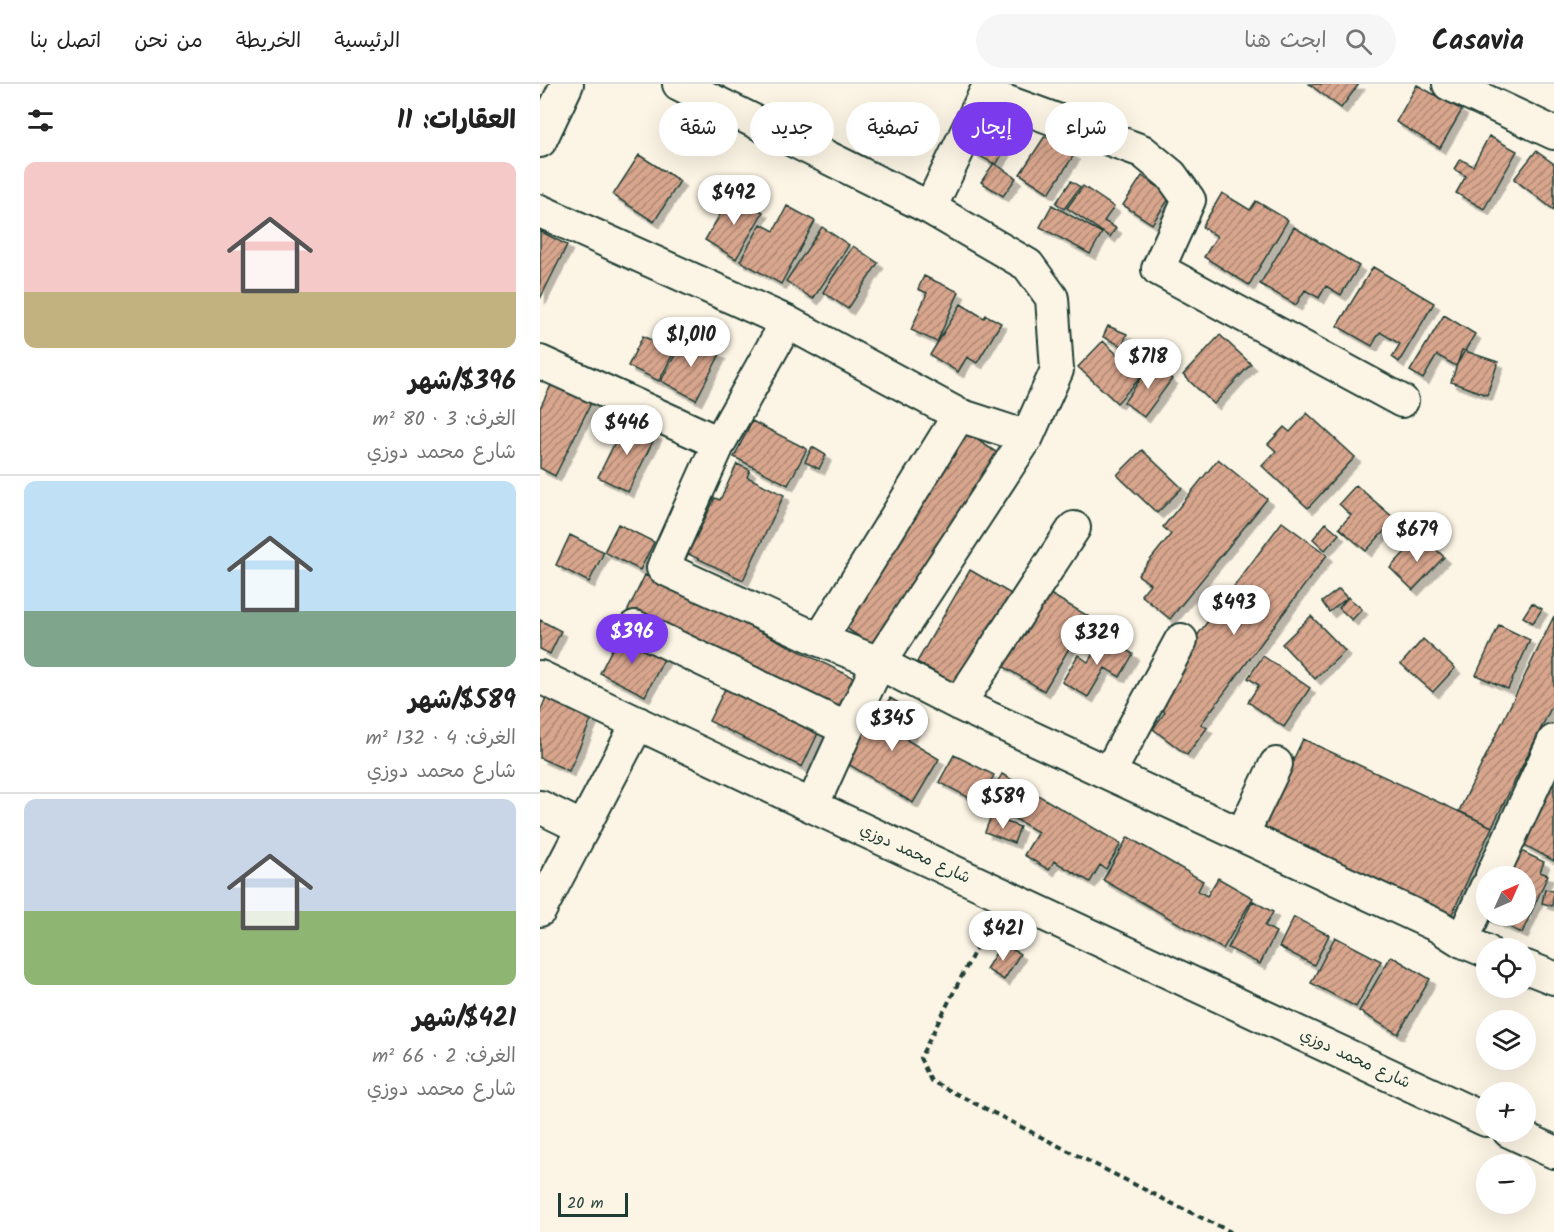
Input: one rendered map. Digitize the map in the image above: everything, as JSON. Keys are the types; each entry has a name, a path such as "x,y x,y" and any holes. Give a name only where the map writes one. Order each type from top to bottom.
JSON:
{"street":[{"path":"540,141 567,84"},
{"path":"679,84 930,208 1028,265 1052,298 1057,370 1027,438 879,663 812,806"},
{"path":"1449,84 1554,133"},
{"path":"930,208 985,94 1142,151 1171,175 1189,200 1158,269 1402,401"},
{"path":"540,211 787,322 959,415 1027,438"},
{"path":"787,322 719,443 663,568 820,640 879,663 959,704 1438,926 1474,946 1478,926"},
{"path":"540,362 719,443"},
{"path":"820,640 959,415"},
{"path":"959,704 1074,528"},
{"path":"635,627 847,729"},
{"path":"1109,773 1181,640"},
{"name":"شارع محمد دوزي","path":"540,677 1476,1115"},
{"path":"540,910 638,723"},
{"path":"1497,866 1554,741"},
{"path":"1242,835 1276,764"},
{"path":"540,807 583,828"},
{"path":"1536,971 1554,978"},
{"path":"1533,1142 1554,1152"}],"path":[{"path":"1004,895 920,1058 931,1081 1231,1232"}],"building":[{"path":"1309,84 1359,84 1341,108"},
{"path":"1417,85 1462,110 1440,148 1396,122"},
{"path":"1045,136 1045,156 1073,156 1049,193 1020,174"},
{"path":"1489,136 1517,151 1484,209 1456,193 1466,176 1454,169 1460,159 1473,166"},
{"path":"1536,151 1554,164 1554,210 1514,179"},
{"path":"639,155 680,181 654,222 613,195"},
{"path":"980,156 1001,156 996,165"},
{"path":"994,163 1016,178 1003,196 981,182"},
{"path":"1142,176 1171,196 1152,224 1123,205"},
{"path":"1071,181 1080,187 1064,209 1056,203"},
{"path":"1083,186 1114,207 1104,221 1116,228 1110,237 1067,208"},
{"path":"1222,193 1250,210 1256,201 1288,220 1249,285 1204,257 1217,236 1202,227"},
{"path":"732,194 763,212 736,259 705,240"},
{"path":"1052,205 1102,233 1090,254 1040,227"},
{"path":"787,206 815,221 781,284 740,261 761,224 774,231"},
{"path":"822,227 849,245 813,299 786,281"},
{"path":"1294,227 1359,266 1341,295 1326,286 1319,298 1305,290 1296,305 1260,284"},
{"path":"540,231 567,245 540,299"},
{"path":"853,246 878,263 848,309 823,292"},
{"path":"1373,267 1434,303 1399,362 1392,357 1400,344 1380,332 1372,346 1337,326"},
{"path":"924,276 959,292 937,342 911,330 927,293 918,289"},
{"path":"961,304 984,318 986,315 1001,323 977,363 967,357 958,372 930,355"},
{"path":"1444,315 1475,334 1456,366 1437,355 1423,379 1410,371"},
{"path":"1108,326 1127,334 1122,346 1103,337"},
{"path":"686,335 720,354 696,400 661,381"},
{"path":"1220,335 1251,364 1214,404 1183,375"},
{"path":"643,336 674,352 659,381 628,366"},
{"path":"1103,341 1141,377 1117,403 1078,367"},
{"path":"1462,350 1498,362 1487,395 1451,382"},
{"path":"1152,363 1172,379 1144,417 1124,402"},
{"path":"554,379 593,399 555,476 540,468 540,408"},
{"path":"1307,413 1355,457 1308,508 1262,466 1276,451 1268,444 1284,427 1290,432"},
{"path":"626,420 656,435 628,492 598,477"},
{"path":"752,421 807,449 788,485 734,457"},
{"path":"967,433 1002,456 878,649 843,626"},
{"path":"812,447 826,455 819,469 805,462"},
{"path":"1142,450 1182,488 1157,513 1117,475"},
{"path":"1218,459 1267,499 1170,619 1141,595 1150,584 1138,575 1171,534 1163,527"},
{"path":"737,464 750,470 747,477 784,495 743,580 688,554 715,498 720,500"},
{"path":"1356,485 1395,519 1366,551 1339,528 1351,515 1339,504"},
{"path":"1282,522 1327,555 1201,724 1207,728 1187,755 1153,729 1165,712 1149,700"},
{"path":"1326,523 1339,534 1325,550 1313,539"},
{"path":"618,524 654,542 640,570 604,552"},
{"path":"570,535 604,552 589,582 556,565"},
{"path":"1421,535 1444,557 1413,590 1390,568"},
{"path":"970,570 1013,595 961,687 917,662"},
{"path":"645,575 856,679 838,716 627,612"},
{"path":"1339,589 1347,598 1329,612 1322,602"},
{"path":"1045,591 1088,616 1044,691 1001,665"},
{"path":"1348,597 1362,609 1352,620 1339,608"},
{"path":"1532,603 1542,609 1533,623 1523,617"},
{"path":"1311,616 1345,651 1315,679 1282,644"},
{"path":"1554,616 1554,702 1492,827 1459,811"},
{"path":"540,620 561,631 550,654 540,649"},
{"path":"1499,625 1530,640 1508,689 1476,675"},
{"path":"619,635 665,657 645,696 600,673"},
{"path":"1103,636 1133,654 1120,677 1105,668 1088,697 1062,682 1078,655 1088,662"},
{"path":"1423,639 1455,668 1433,692 1401,664"},
{"path":"1263,656 1310,688 1284,727 1248,702 1259,685 1248,678"},
{"path":"729,681 821,727 802,767 709,721"},
{"path":"550,688 596,709 569,771 540,758 540,712"},
{"path":"890,698 921,716 907,740 939,759 913,803 843,761 870,716 877,720"},
{"path":"1303,739 1492,827 1452,914 1262,826"},
{"path":"954,755 994,775 979,803 939,782"},
{"path":"1002,774 1121,844 1106,869 1100,865 1090,882 1054,861 1049,870 1024,855 1038,832 986,802"},
{"path":"1554,774 1554,861 1519,842"},
{"path":"991,816 1020,827 1014,843 985,832"},
{"path":"1128,837 1203,881 1198,891 1207,896 1218,878 1253,898 1223,949 1103,880"},
{"path":"1513,847 1544,862 1540,872 1548,875 1536,902 1536,866 1504,866"},
{"path":"1545,889 1554,891 1552,906 1542,903"},
{"path":"1253,901 1273,912 1265,926 1276,932 1260,964 1228,948"},
{"path":"1294,917 1329,935 1314,965 1279,947"},
{"path":"1506,926 1525,926 1522,933"},
{"path":"1335,937 1381,961 1356,1007 1311,983"},
{"path":"1002,943 1020,954 1004,980 986,969"},
{"path":"1391,956 1430,979 1398,1034 1359,1011"}]}
